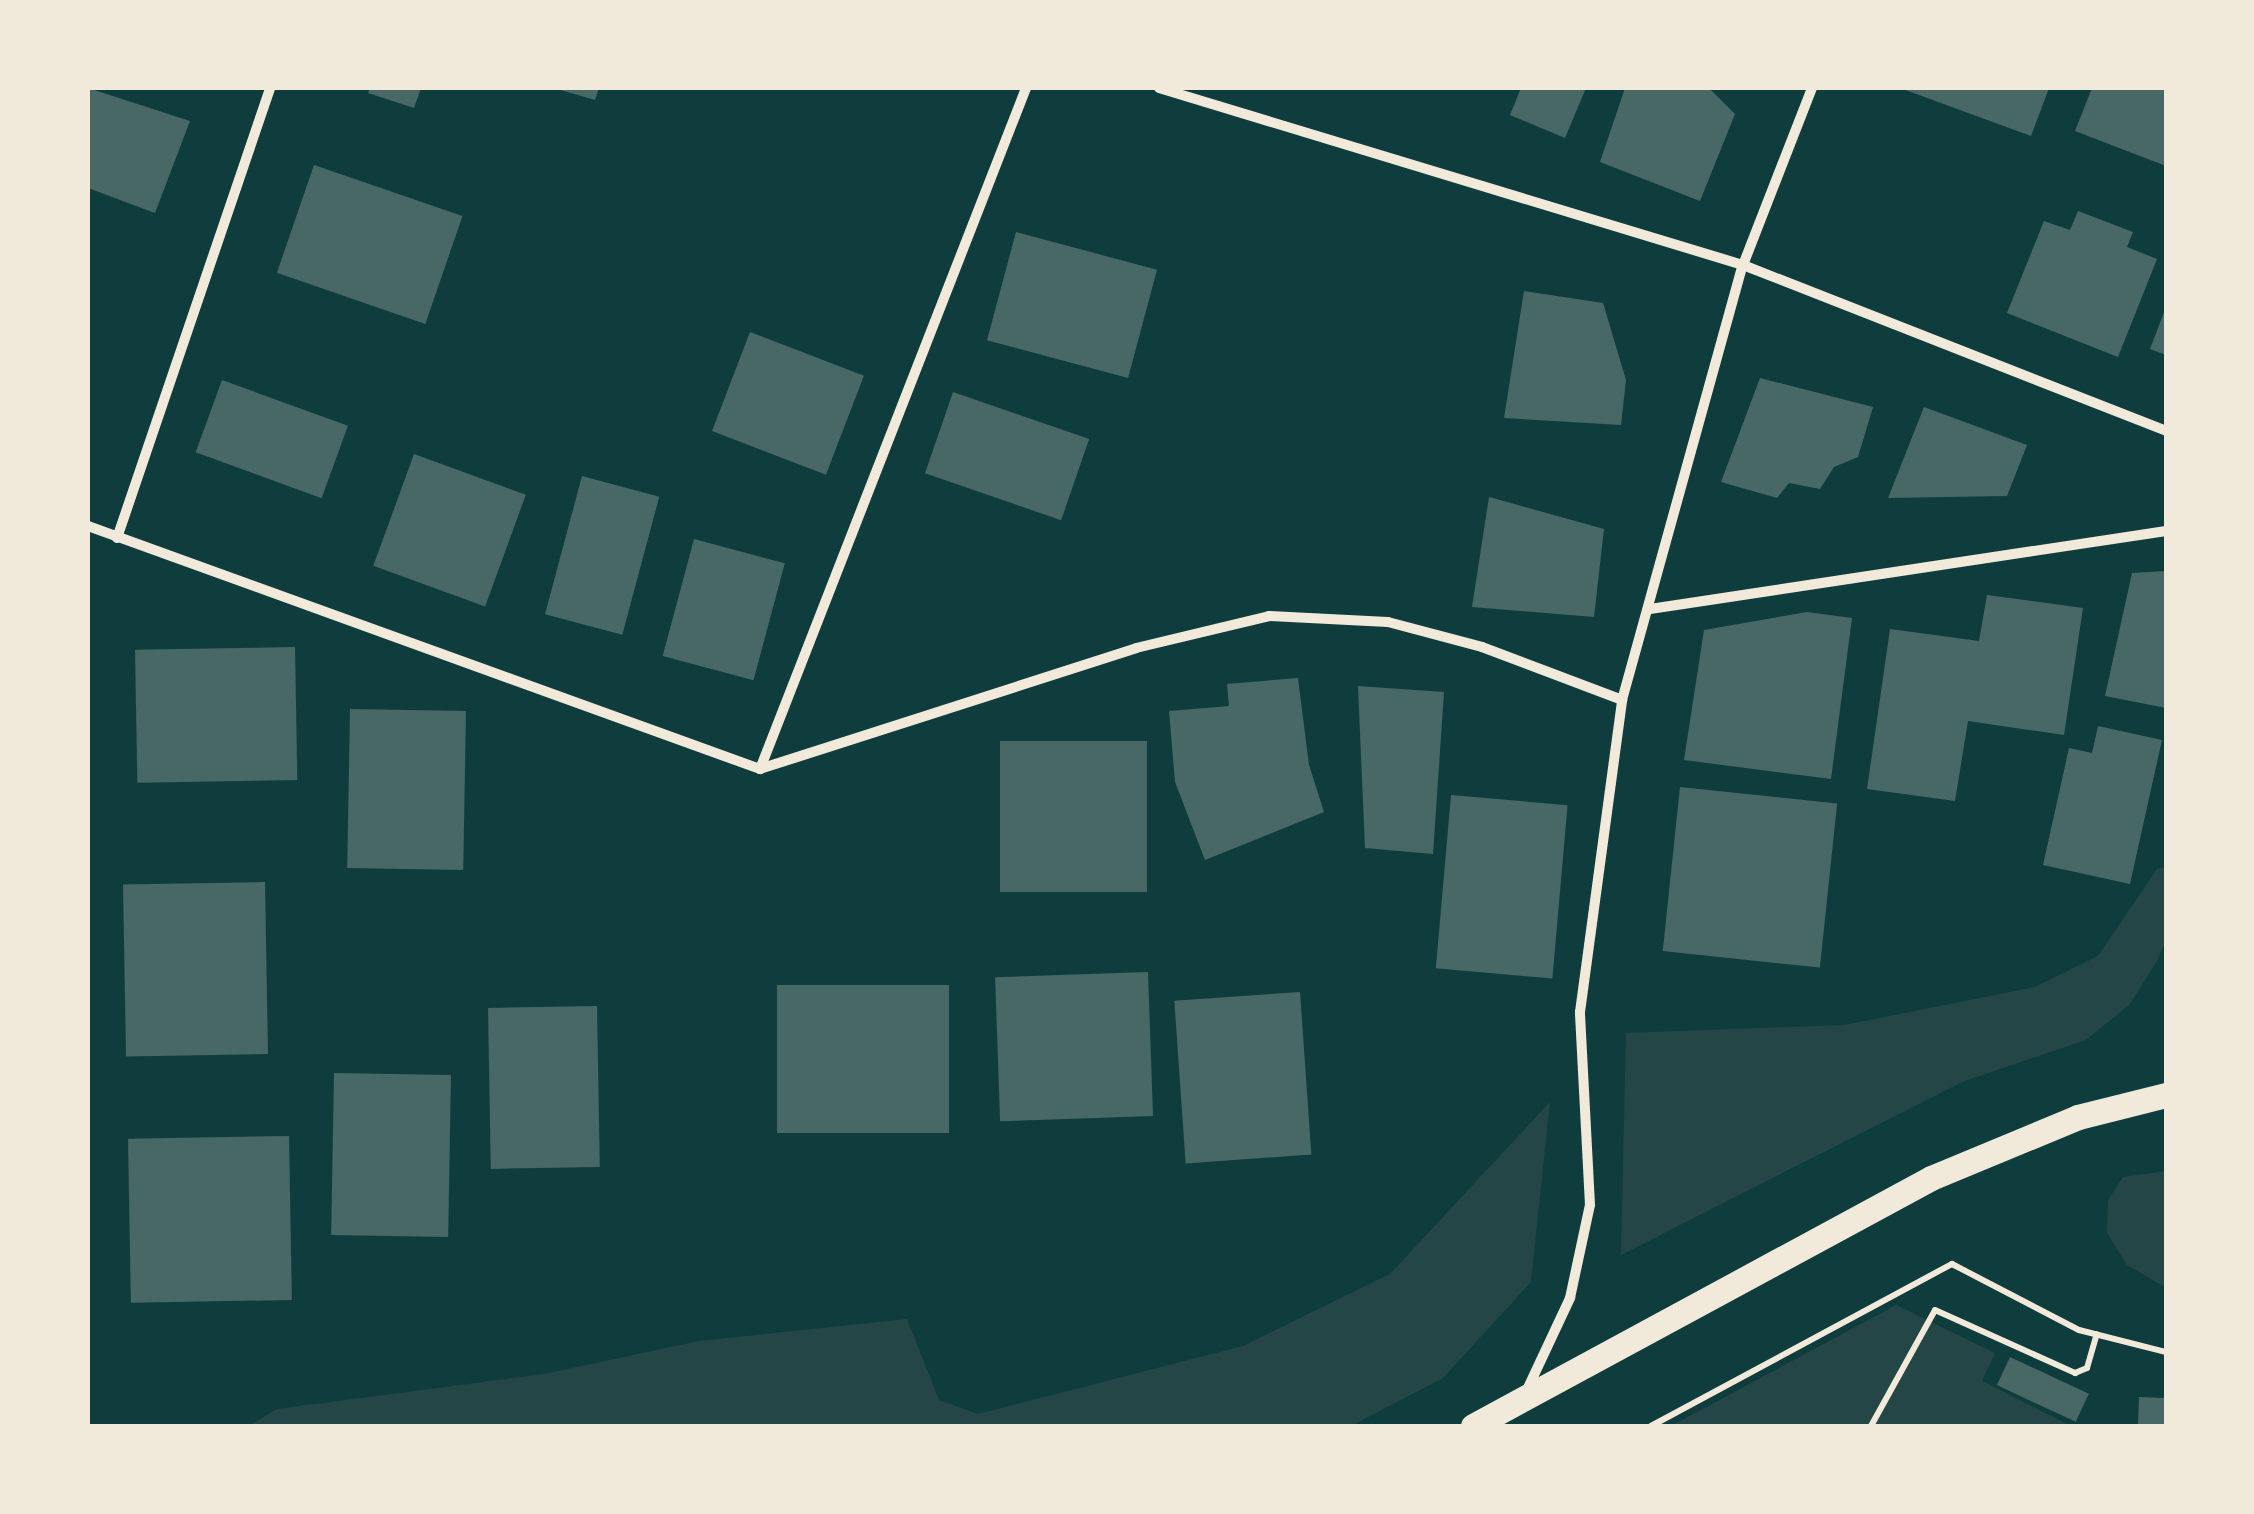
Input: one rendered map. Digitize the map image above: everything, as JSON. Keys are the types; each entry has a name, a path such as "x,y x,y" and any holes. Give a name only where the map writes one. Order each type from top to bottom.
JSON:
{"main road":[{"path":"1473,1426 1931,1178 2078,1117 2166,1095"}],"street":[{"path":"116,538 270,88"},
{"path":"760,769 1026,88"},
{"path":"1158,88 1743,265 2166,431"},
{"path":"1523,1400 1570,1298 1590,1205 1580,1012 1622,700 1743,265 1812,88"},
{"path":"88,526 760,769 1136,648 1269,616 1388,622 1482,647 1622,700"},
{"path":"1650,610 2166,532"}],"path":[{"path":"1652,1426 1952,1264 2096,1334 2166,1352"},
{"path":"1871,1426 1935,1310 2075,1373 2087,1368 2096,1334"}],"shaded area":[{"path":"2166,867 2166,940 2157,961 2130,1004 2086,1040 1962,1082 1621,1255 1626,1033 1844,1025 2035,987 2098,956 2157,869"},
{"path":"1550,1102 1531,1282 1443,1378 1351,1426 249,1426 277,1409 544,1374 699,1341 907,1319 939,1400 978,1414 1243,1346 1390,1274"},
{"path":"2166,1171 2163,1286 2127,1265 2107,1233 2108,1200 2123,1177"},
{"path":"1896,1305 1995,1353 1982,1381 2071,1426 1671,1426"}],"building":[{"path":"88,88 190,121 155,213 88,188"},
{"path":"370,88 421,88 414,108 368,93"},
{"path":"554,88 599,88 595,100"},
{"path":"1521,88 1586,88 1565,138 1510,115"},
{"path":"1625,88 1709,88 1735,114 1700,201 1600,162"},
{"path":"1900,88 2049,88 2031,136"},
{"path":"2092,88 2166,88 2166,166 2075,131"},
{"path":"314,165 462,216 425,324 277,273"},
{"path":"2078,211 2133,232 2127,247 2157,259 2118,357 2007,313 2044,221 2070,230"},
{"path":"1016,232 1157,270 1128,378 987,340"},
{"path":"1524,291 1603,303 1626,380 1621,425 1504,418"},
{"path":"2166,307 2166,355 2150,349"},
{"path":"750,332 864,376 826,475 712,431"},
{"path":"1760,378 1873,407 1858,457 1834,467 1820,489 1789,483 1777,498 1721,482"},
{"path":"222,380 348,426 322,498 196,452"},
{"path":"953,392 1089,439 1061,520 925,473"},
{"path":"1924,407 2027,445 2007,496 1888,498"},
{"path":"414,454 526,495 485,607 373,566"},
{"path":"582,476 659,497 622,635 545,614"},
{"path":"1489,497 1604,529 1594,617 1472,607"},
{"path":"694,539 785,563 753,680 663,656"},
{"path":"2166,571 2166,708 2105,696 2132,573"},
{"path":"1987,595 2083,608 2064,735 1968,721 1955,801 1867,789 1890,629 1979,641"},
{"path":"1807,612 1852,618 1831,779 1684,760 1704,630"},
{"path":"295,647 297,780 137,783 135,650"},
{"path":"1298,678 1309,765 1324,812 1205,860 1175,782 1169,711 1229,706 1227,684"},
{"path":"1358,686 1444,692 1433,854 1365,848"},
{"path":"350,709 466,711 463,870 347,868"},
{"path":"2098,726 2162,740 2130,884 2043,865 2069,748 2092,753"},
{"path":"1000,741 1147,741 1147,892 1000,892"},
{"path":"1680,787 1837,804 1820,968 1663,951"},
{"path":"1451,795 1568,805 1552,979 1436,968"},
{"path":"265,882 268,1054 126,1056 123,884"},
{"path":"1148,972 1153,1116 1000,1121 995,977"},
{"path":"777,985 949,985 949,1133 777,1133"},
{"path":"1300,992 1311,1155 1186,1163 1174,1001"},
{"path":"597,1006 600,1167 491,1169 488,1008"},
{"path":"334,1073 451,1075 448,1237 331,1235"},
{"path":"289,1136 292,1300 131,1303 128,1139"},
{"path":"2010,1357 2089,1394 2076,1422 1997,1385"},
{"path":"2139,1397 2166,1398 2165,1426 2138,1426"}]}
